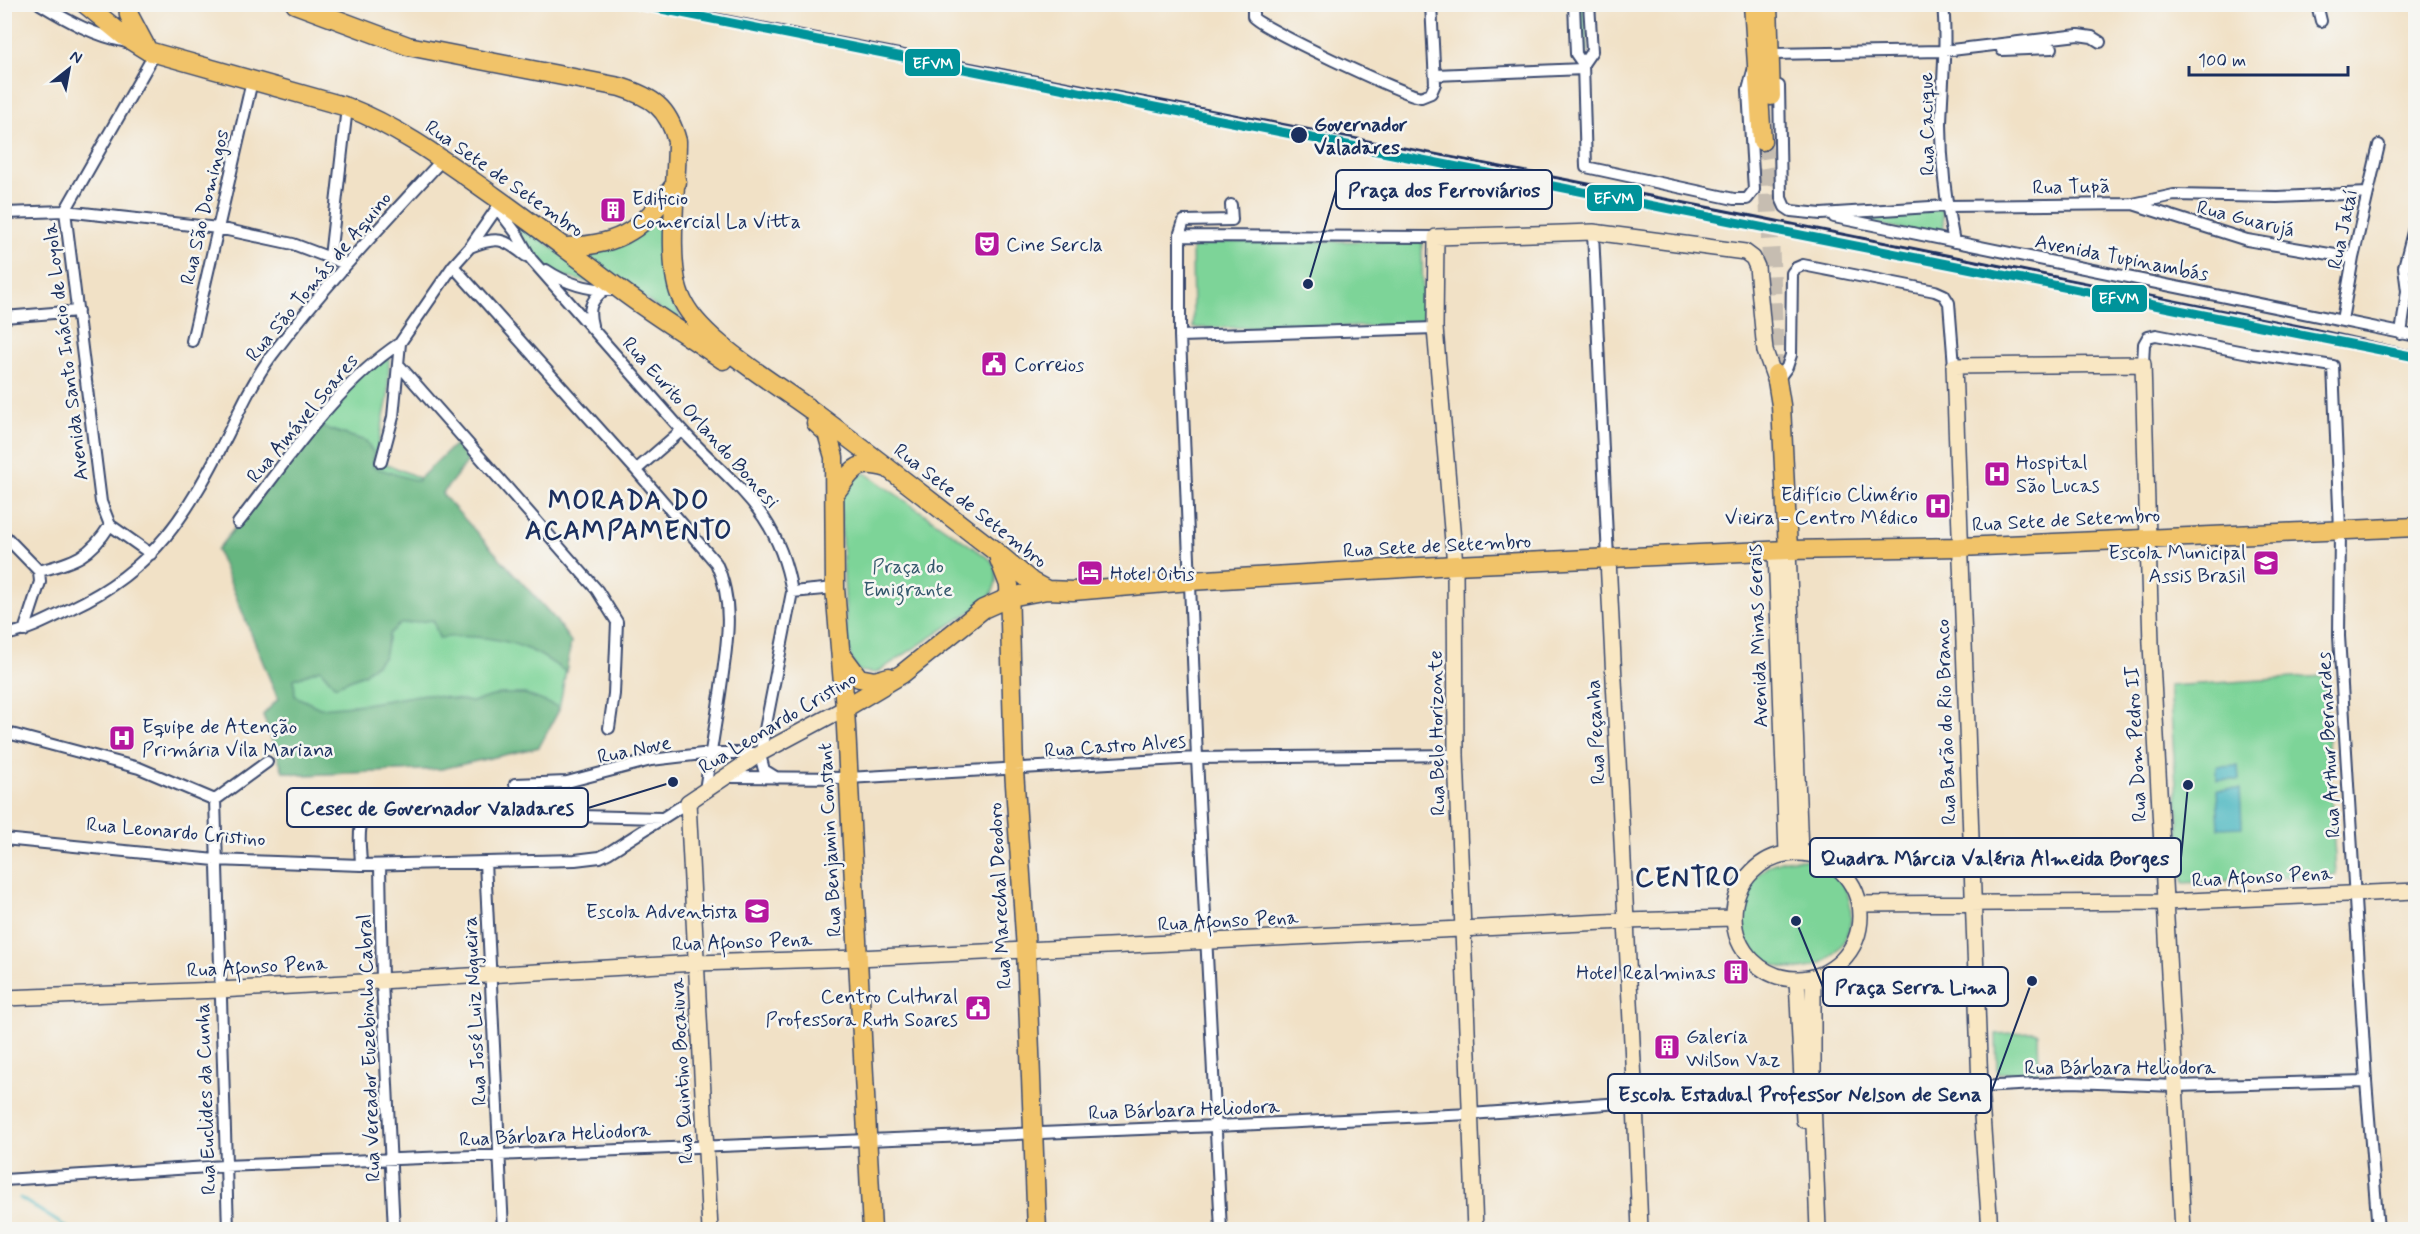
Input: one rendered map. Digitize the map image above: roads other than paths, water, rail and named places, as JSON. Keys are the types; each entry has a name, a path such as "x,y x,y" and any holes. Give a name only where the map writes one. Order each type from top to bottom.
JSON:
{"main road":[{"name":"Rua Sete de Setembro","path":"86,4 146,49 347,107 372,117 410,138 499,205 566,247 611,290 812,420"},
{"path":"128,4 129,15 146,49"},
{"name":"Rua Sete de Setembro","path":"295,4 408,46 620,87 646,97 661,108 673,127 677,141 675,273 680,296 690,312 712,338 995,551 1019,574 1047,590 1073,591 1190,581 1455,565 1782,550 1960,547 2415,527"},
{"path":"1753,4 1766,60"},
{"path":"1767,141 1768,4"},
{"path":"566,247 606,243 629,233 653,213 677,182"},
{"name":"Avenida Minas Gerais","path":"1776,378 1781,405 1782,550"},
{"name":"Rua Benjamin Constant","path":"812,420 825,430 834,457 835,588 845,708 872,1230"},
{"path":"836,492 848,474 858,466 868,464 887,468"},
{"path":"995,551 1006,572 1010,597 1047,590"},
{"name":"Rua Leonardo Cristino","path":"845,708 902,674 983,609 1010,597"},
{"name":"Rua Marechal Deodoro","path":"1010,597 1014,770 1026,950 1037,1230"},
{"path":"838,639 842,656 859,678 874,681 902,674"}],"street":[{"name":"Rua Sete de Setembro","path":"40,4 75,24 107,38 146,49"},
{"path":"1253,5 1253,17 1261,25 1413,96 1425,97 1431,93 1435,84 1431,4"},
{"path":"1574,4 1576,54 1583,67 1586,167 1734,199 1747,199 1752,195 1755,187 1748,90 1766,60 1943,51 2078,35 2092,37 2100,42"},
{"path":"1583,67 1592,51 1589,4"},
{"name":"Rua Cacique","path":"1943,4 1945,24 1941,127 1946,206 1954,242"},
{"path":"2317,4 2321,21"},
{"path":"1957,49 1971,53 2052,48"},
{"name":"Avenida Santo Inácio de Loyola","path":"110,525 101,502 65,211 146,49"},
{"name":"Rua Tupã","path":"1766,60 1777,77 1779,86 1781,198 1785,207 1791,211 1821,214 1946,206 2133,204 2174,195 2277,197 2368,193"},
{"path":"1435,75 1583,67"},
{"name":"Rua São Domingos","path":"192,341 252,81"},
{"path":"330,257 347,107"},
{"name":"Rua Jataí","path":"2342,320 2353,258 2379,145"},
{"name":"Rua São Tomás de Aquino","path":"4,635 24,631 96,597 128,576 151,554 176,525 194,497 261,370 346,264 442,160"},
{"path":"1221,1230 1197,758 1180,336 1180,236 1184,222 1232,220 1231,204"},
{"name":"Rua Guarujá","path":"2133,204 2247,240 2353,258"},
{"name":"Rua Amável Soares","path":"238,523 334,402 361,372 400,343 453,266 470,247 499,205"},
{"name":"Rua Eurito Orlando Bonesi","path":"499,205 531,259 682,430 734,480 758,508 775,535 784,558 792,592 761,753"},
{"path":"4,213 65,211 218,228 293,244 346,264"},
{"name":"Avenida Tupinambás","path":"1821,214 2415,336"},
{"path":"2401,334 2411,282 2404,267 2414,228"},
{"path":"1180,236 1436,237 1593,232"},
{"name":"Avenida Minas Gerais","path":"1593,232 1745,252 1753,258 1757,267 1765,351 1776,378"},
{"name":"Rua Peçanha","path":"1593,232 1640,1230"},
{"name":"Rua Belo Horizonte","path":"1436,237 1435,328 1455,565 1455,755 1474,1230"},
{"name":"Rua Eurito Orlando Bonesi","path":"470,247 491,240 502,240 564,281 611,290"},
{"name":"Rua Barão do Rio Branco","path":"1776,378 1788,367 1791,355 1791,277 1796,268 1810,265 1935,291 1947,299 1954,366 1980,1087 1990,1230"},
{"path":"453,266 716,563 724,580 727,596 728,636 705,790"},
{"path":"593,328 590,310 594,299 611,290"},
{"path":"4,317 78,311"},
{"path":"1180,336 1435,328"},
{"name":"Rua Arthur Bernardes","path":"2143,364 2144,344 2148,338 2156,335 2333,366 2340,530 2339,636 2366,1081 2378,1230"},
{"path":"381,462 393,417 400,343"},
{"path":"1954,366 2143,364"},
{"name":"Rua Dom Pedro II","path":"2143,364 2151,644 2183,1230"},
{"path":"399,365 597,590 617,622 614,694 609,728"},
{"path":"636,470 682,430"},
{"path":"39,571 76,560 98,543 110,525 151,554"},
{"path":"4,536 39,571 40,582 24,631"},
{"name":"Avenida Minas Gerais","path":"1782,550 1794,853"},
{"path":"792,592 835,588"},
{"name":"Rua Leonardo Cristino","path":"4,839 215,860 361,865 575,860 600,857 729,777 761,753 845,708"},
{"path":"4,732 139,768 215,800 267,762"},
{"name":"Rua Nove","path":"515,784 567,782 651,760 711,753 761,753"},
{"path":"761,753 764,770 777,778"},
{"name":"Rua Castro Alves","path":"729,777 848,778 1197,758 1455,755"},
{"name":"Rua Euclides da Cunha","path":"215,800 224,1166 228,1230"},
{"name":"Rua Quintino Bocaiuva","path":"688,802 710,1230"},
{"path":"361,865 361,824 365,815 372,811 662,819"},
{"path":"1794,853 1821,857 1838,868 1852,884 1859,904 1860,923 1855,941 1845,957 1831,969 1813,977 1797,979 1774,974 1753,961 1736,934 1733,918 1735,900 1752,870 1766,860 1794,853"},
{"name":"Rua José Luiz Nogueira","path":"485,862 503,1230"},
{"name":"Rua Vereador Euzebinho Cabral","path":"380,865 382,981 394,1230"},
{"name":"Rua Afonso Pena","path":"1859,904 2165,902 2415,891"},
{"name":"Rua Afonso Pena","path":"4,998 220,990 696,963 858,958 1625,921 1733,918"},
{"path":"1809,1230 1808,1100 1813,977"},
{"path":"1797,979 1818,1230"},
{"name":"Rua Bárbara Heliodora","path":"4,1180 224,1166 706,1145 869,1141 1470,1114 1635,1102 1808,1100 2072,1082 2175,1086 2366,1081"}],"water":[{"path":"2238,766 2239,780 2217,780 2217,767"},
{"path":"2240,789 2242,827 2219,828 2217,790"}],"waterway":[{"path":"20,1198 71,1230"}],"tunnel":[{"path":"1762,141 1767,170 1776,374"}],"railway":[{"path":"666,4 1752,216 2304,327 2416,352"}],"place":[{"name":"Governador Valadares","path":"1299,135"},
{"name":"Edificio Comercial La Vitta","path":"613,210"},
{"name":"Cine Sercla","path":"987,244"},
{"name":"Praça dos Ferroviários","path":"1308,284"},
{"name":"Correios","path":"994,364"},
{"name":"Hospital São Lucas","path":"1997,474"},
{"name":"Edifício Climério Vieira - Centro Médico","path":"1938,506"},
{"name":"Escola Municipal Assis Brasil","path":"2266,563"},
{"name":"Hotel Oitis","path":"1090,573"},
{"name":"Equipe de Atenção Primária Vila Mariana","path":"122,738"},
{"name":"Cesec de Governador Valadares","path":"673,782"},
{"name":"Quadra Márcia Valéria Almeida Borges","path":"2188,785"},
{"name":"Escola Adventista","path":"757,911"},
{"name":"Praça Serra Lima","path":"1796,921"},
{"name":"Hotel Realminas","path":"1736,972"},
{"name":"Escola Estadual Professor Nelson de Sena","path":"2032,981"},
{"name":"Centro Cultural Professora Ruth Soares","path":"978,1008"},
{"name":"Galeria Wilson Vaz","path":"1667,1047"}],"district":[{"name":"MORADA DO ACAMPAMENTO","path":"629,515"},
{"name":"CENTRO","path":"1688,877"}],"park label":[{"name":"Praça do Emigrante","path":"908,578"}]}
